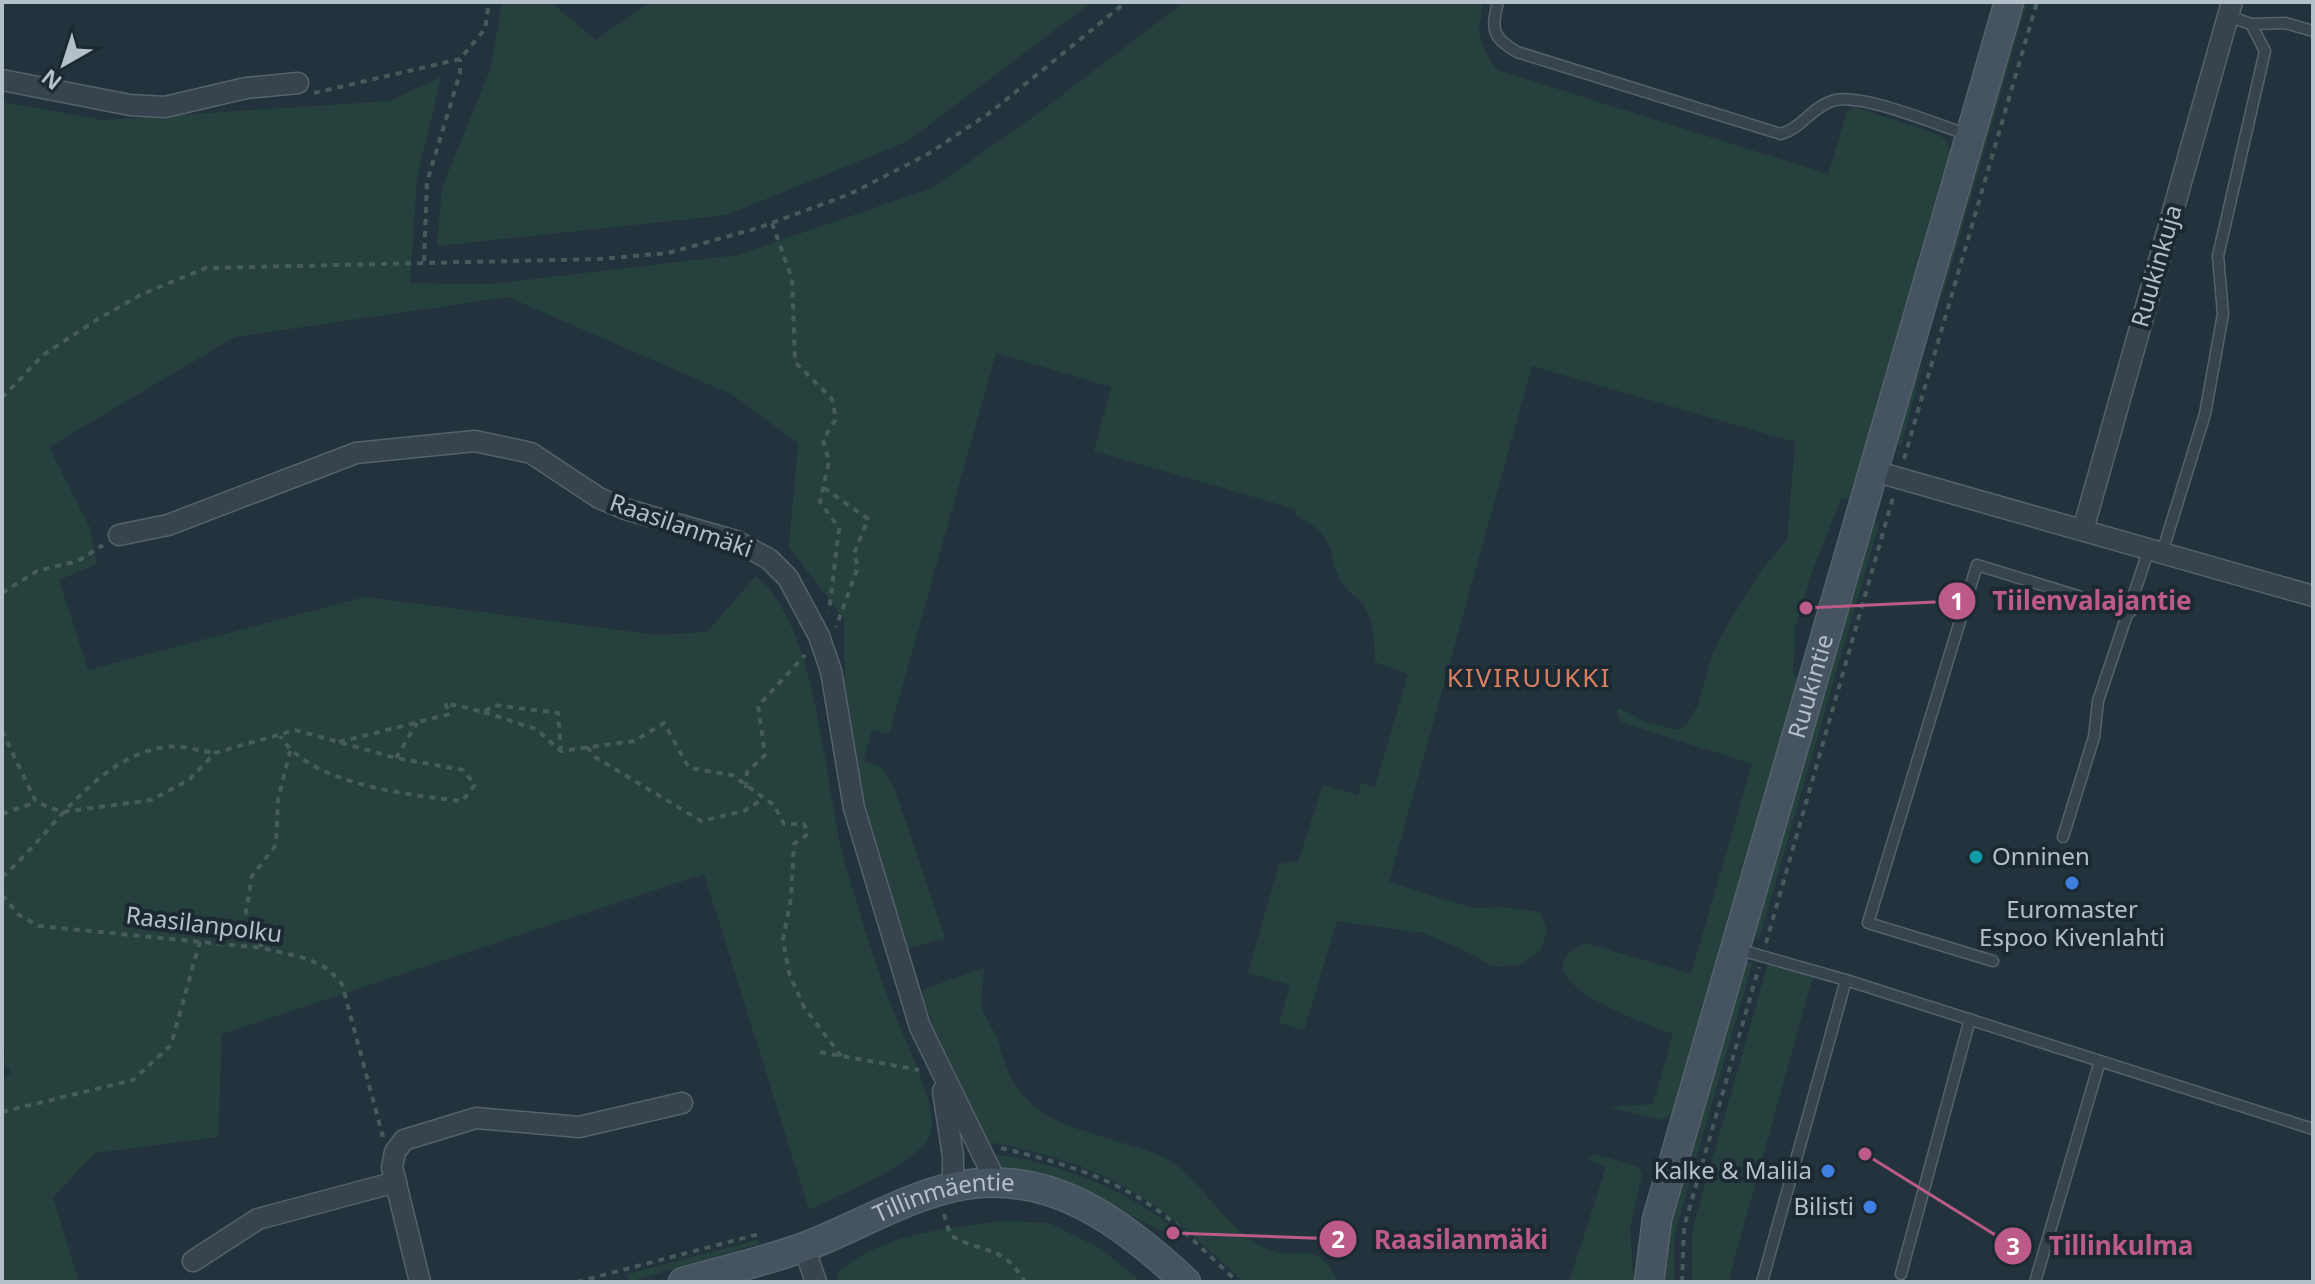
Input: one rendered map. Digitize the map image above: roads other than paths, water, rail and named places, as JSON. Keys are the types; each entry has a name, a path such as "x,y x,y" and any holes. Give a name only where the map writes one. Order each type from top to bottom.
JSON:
{"street":[{"name":"Ruukintie","path":"1649,1282 1657,1219 1735,949 1886,474 1971,136 2009,2"},
{"name":"Ruukinkuja","path":"2083,530 2230,9"},
{"path":"2,80 130,105 165,107 246,88 298,83"},
{"name":"Raasilanmäki","path":"119,535 168,525 356,453 461,442 502,444 531,453 599,498 754,549 788,578 827,632 854,808 932,1073 953,1156 954,1199"},
{"path":"1886,474 2313,596"},
{"name":"Raasilanmäki","path":"932,1073 997,1184"},
{"path":"420,1282 392,1167 395,1152 415,1134 489,1117 579,1127 682,1103"},
{"path":"193,1261 258,1219 396,1182"},
{"name":"Tillinmäentie","path":"683,1282 804,1247 997,1184 1060,1195 1090,1206 1123,1225 1186,1282"},
{"path":"804,1247 816,1282"}],"lane":[{"path":"1498,2 1491,27 1496,39 1517,52 1781,134 1796,130 1816,108 1847,98 1971,136"},
{"path":"2063,837 2094,737 2098,701 2205,414 2223,314 2218,256 2265,51 2251,24 2230,9"},
{"path":"2251,24 2285,23 2313,31"},
{"path":"1993,961 1868,923 1977,565 2130,612"},
{"path":"1735,949 1846,980 2313,1129"},
{"path":"1762,1282 1846,980"},
{"path":"1901,1274 1970,1019"},
{"path":"2035,1282 2100,1061"}],"place":[{"name":"Tiilenvalajantie","path":"1806,608"},
{"name":"Onninen","path":"1976,857"},
{"name":"Euromaster Espoo Kivenlahti","path":"2072,883"},
{"name":"Tillinkulma","path":"1865,1154"},
{"name":"Kalke & Malila","path":"1828,1171"},
{"name":"Bilisti","path":"1870,1207"},
{"name":"Raasilanmäki","path":"1173,1233"}],"district":[{"name":"KIVIRUUKKI","path":"1529,678"}]}
